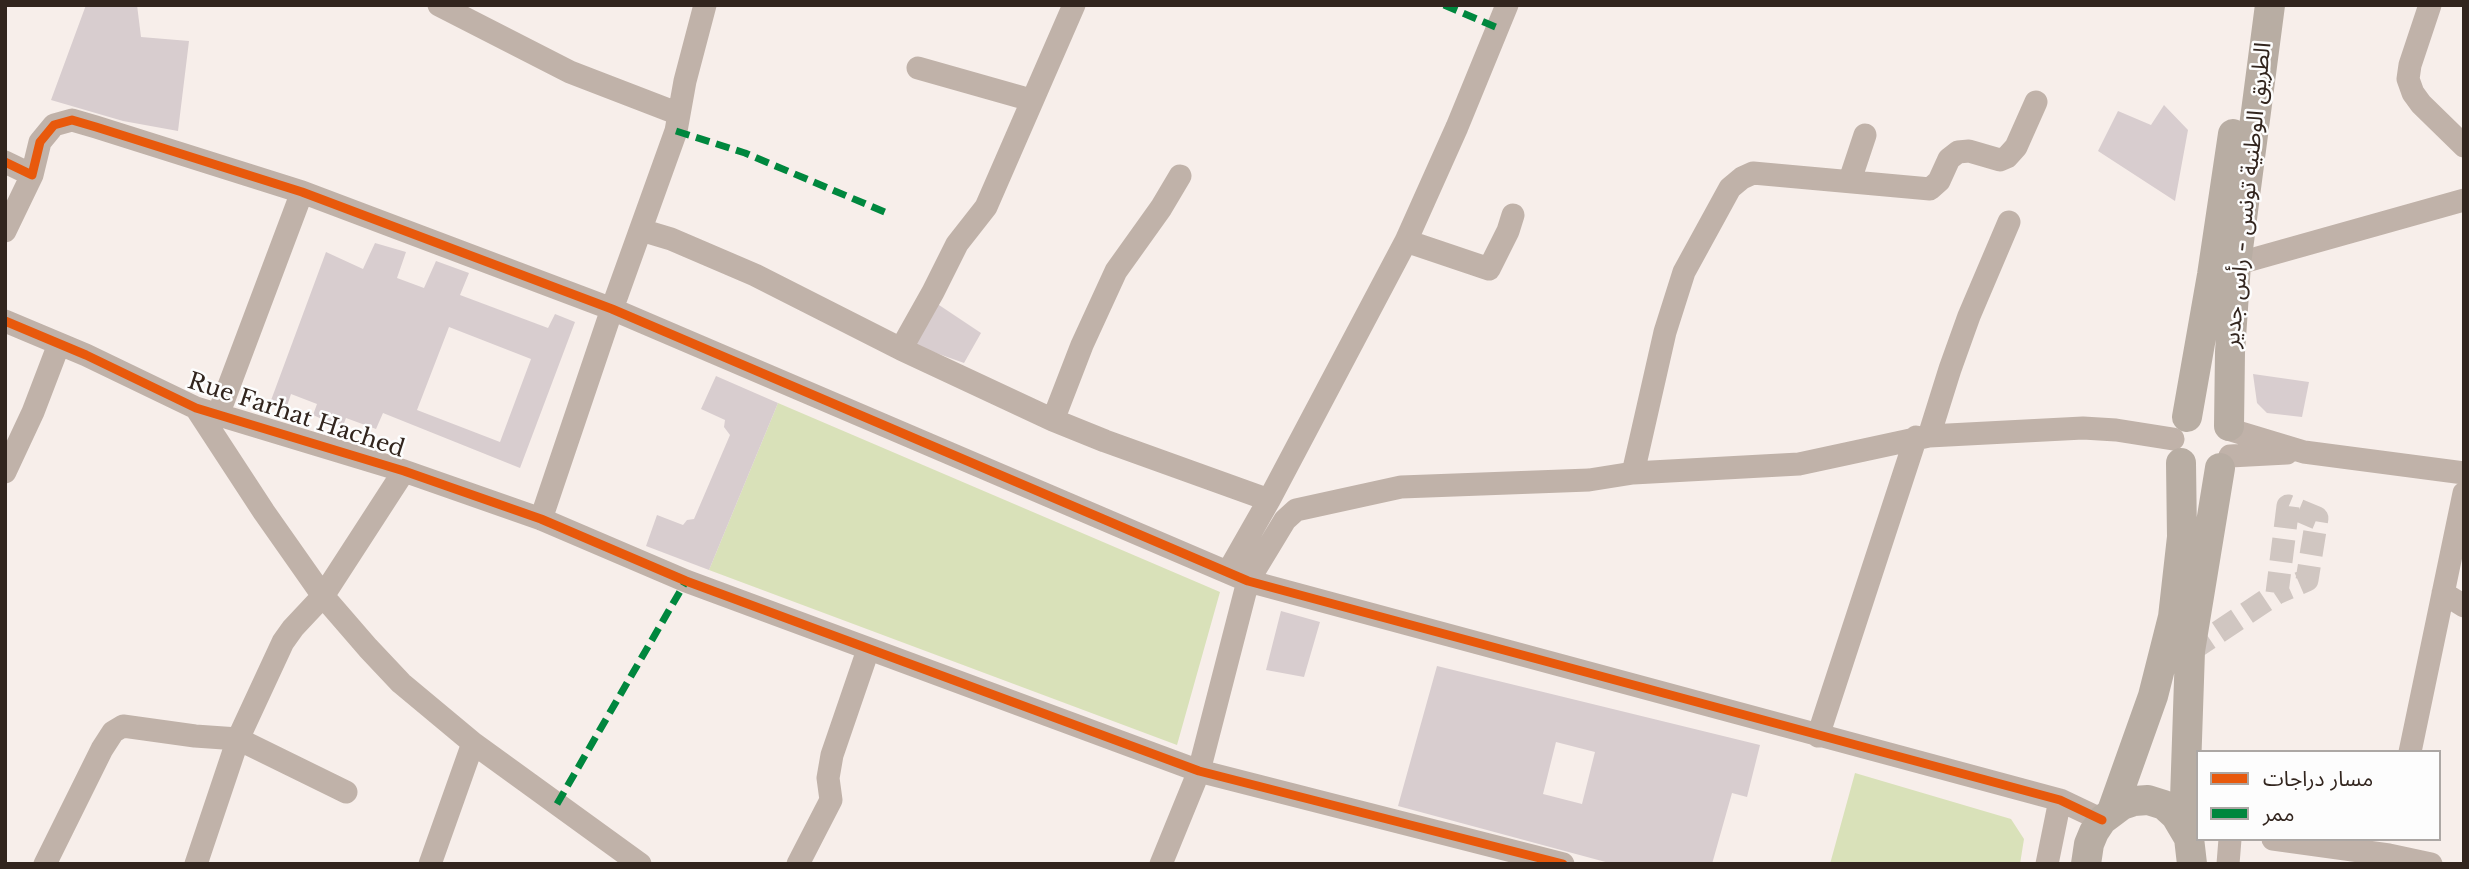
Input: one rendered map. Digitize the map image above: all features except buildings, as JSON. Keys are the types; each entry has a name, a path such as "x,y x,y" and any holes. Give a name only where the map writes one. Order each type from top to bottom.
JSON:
{"main road":[{"name":"الطريق الوطنية تونس - رأس جدير","path":"2086,864 2089,844 2094,832 2107,816 2153,696 2170,630 2180,565 2180,440 2212,275 2252,5"},
{"name":"الطريق الوطنية تونس - رأس جدير","path":"2191,841 2190,651 2228,445 2230,352 2236,264 2270,5"},
{"path":"2205,412 2223,419 2228,445 2213,471 2195,472 2180,440 2205,412"},
{"path":"2107,816 2134,801 2148,800 2164,805 2176,816 2191,841"}],"street":[{"path":"439,5 570,72 678,114"},
{"path":"541,519 676,131 685,81 705,5"},
{"path":"901,349 957,244 986,207 1074,5"},
{"path":"1161,864 1199,771 1238,576 1269,500 1406,242 1507,5"},
{"path":"2430,5 2408,79 2421,104 2464,146"},
{"path":"918,68 1031,100"},
{"path":"1633,473 1665,332 1684,272 1730,188 1753,173 1926,189 1935,186 1949,159 1958,152 1969,151 2000,160 2007,157 2016,147 2036,102"},
{"path":"5,231 32,175 36,153 45,133 54,125 72,120 302,192 612,309 1238,576 2060,800 2107,816"},
{"path":"1850,180 1866,135"},
{"path":"5,162 32,175"},
{"path":"1053,420 1082,345 1116,271 1161,208 1180,176"},
{"path":"218,415 302,192"},
{"path":"2236,264 2464,200"},
{"path":"1406,242 1489,268 1514,215"},
{"path":"1818,736 1922,436 2009,222"},
{"path":"641,230 671,239 755,275 901,349 1053,420 1269,500"},
{"name":"Rue Farhat Hached","path":"5,321 196,408 404,471 541,519 686,582 1199,771 1563,864"},
{"path":"5,472 60,344"},
{"path":"196,408 323,596 401,683 473,743 640,864"},
{"path":"1238,576 1296,510 1401,487 1589,480 1633,473 1799,464 1922,436 2082,428 2116,430 2180,440"},
{"path":"2228,445 2464,473"},
{"path":"196,864 238,739 283,642 323,596 404,471"},
{"path":"2410,750 2464,494"},
{"path":"2443,593 2464,606"},
{"path":"798,864 831,800 828,778 832,755 868,650"},
{"path":"45,864 102,750 116,729 129,726 195,736 238,739 346,792"},
{"path":"430,864 473,743"},
{"path":"2047,864 2060,800"},
{"path":"2228,864 2230,841"},
{"path":"2278,841 2312,854 2390,847 2431,864"}],"green space":[{"path":"778,403 1220,592 1177,745 709,570"},
{"path":"1855,773 2011,819 2024,839 2020,864 1830,864"}],"tunnel":[{"path":"2190,651 2277,593 2288,506 2317,518 2307,580 2277,593"}],"marked path":[{"path":"1444,5 1498,28"},
{"path":"676,131 745,153 887,213"},
{"path":"557,804 686,581"}],"cycle path":[{"path":"5,162 32,175 40,142 54,125 72,120 96,127 302,192 612,309 1248,581 2060,800 2102,820"},
{"path":"5,321 86,355 196,408 404,471 541,519 686,581 1199,771 1563,864"}]}
